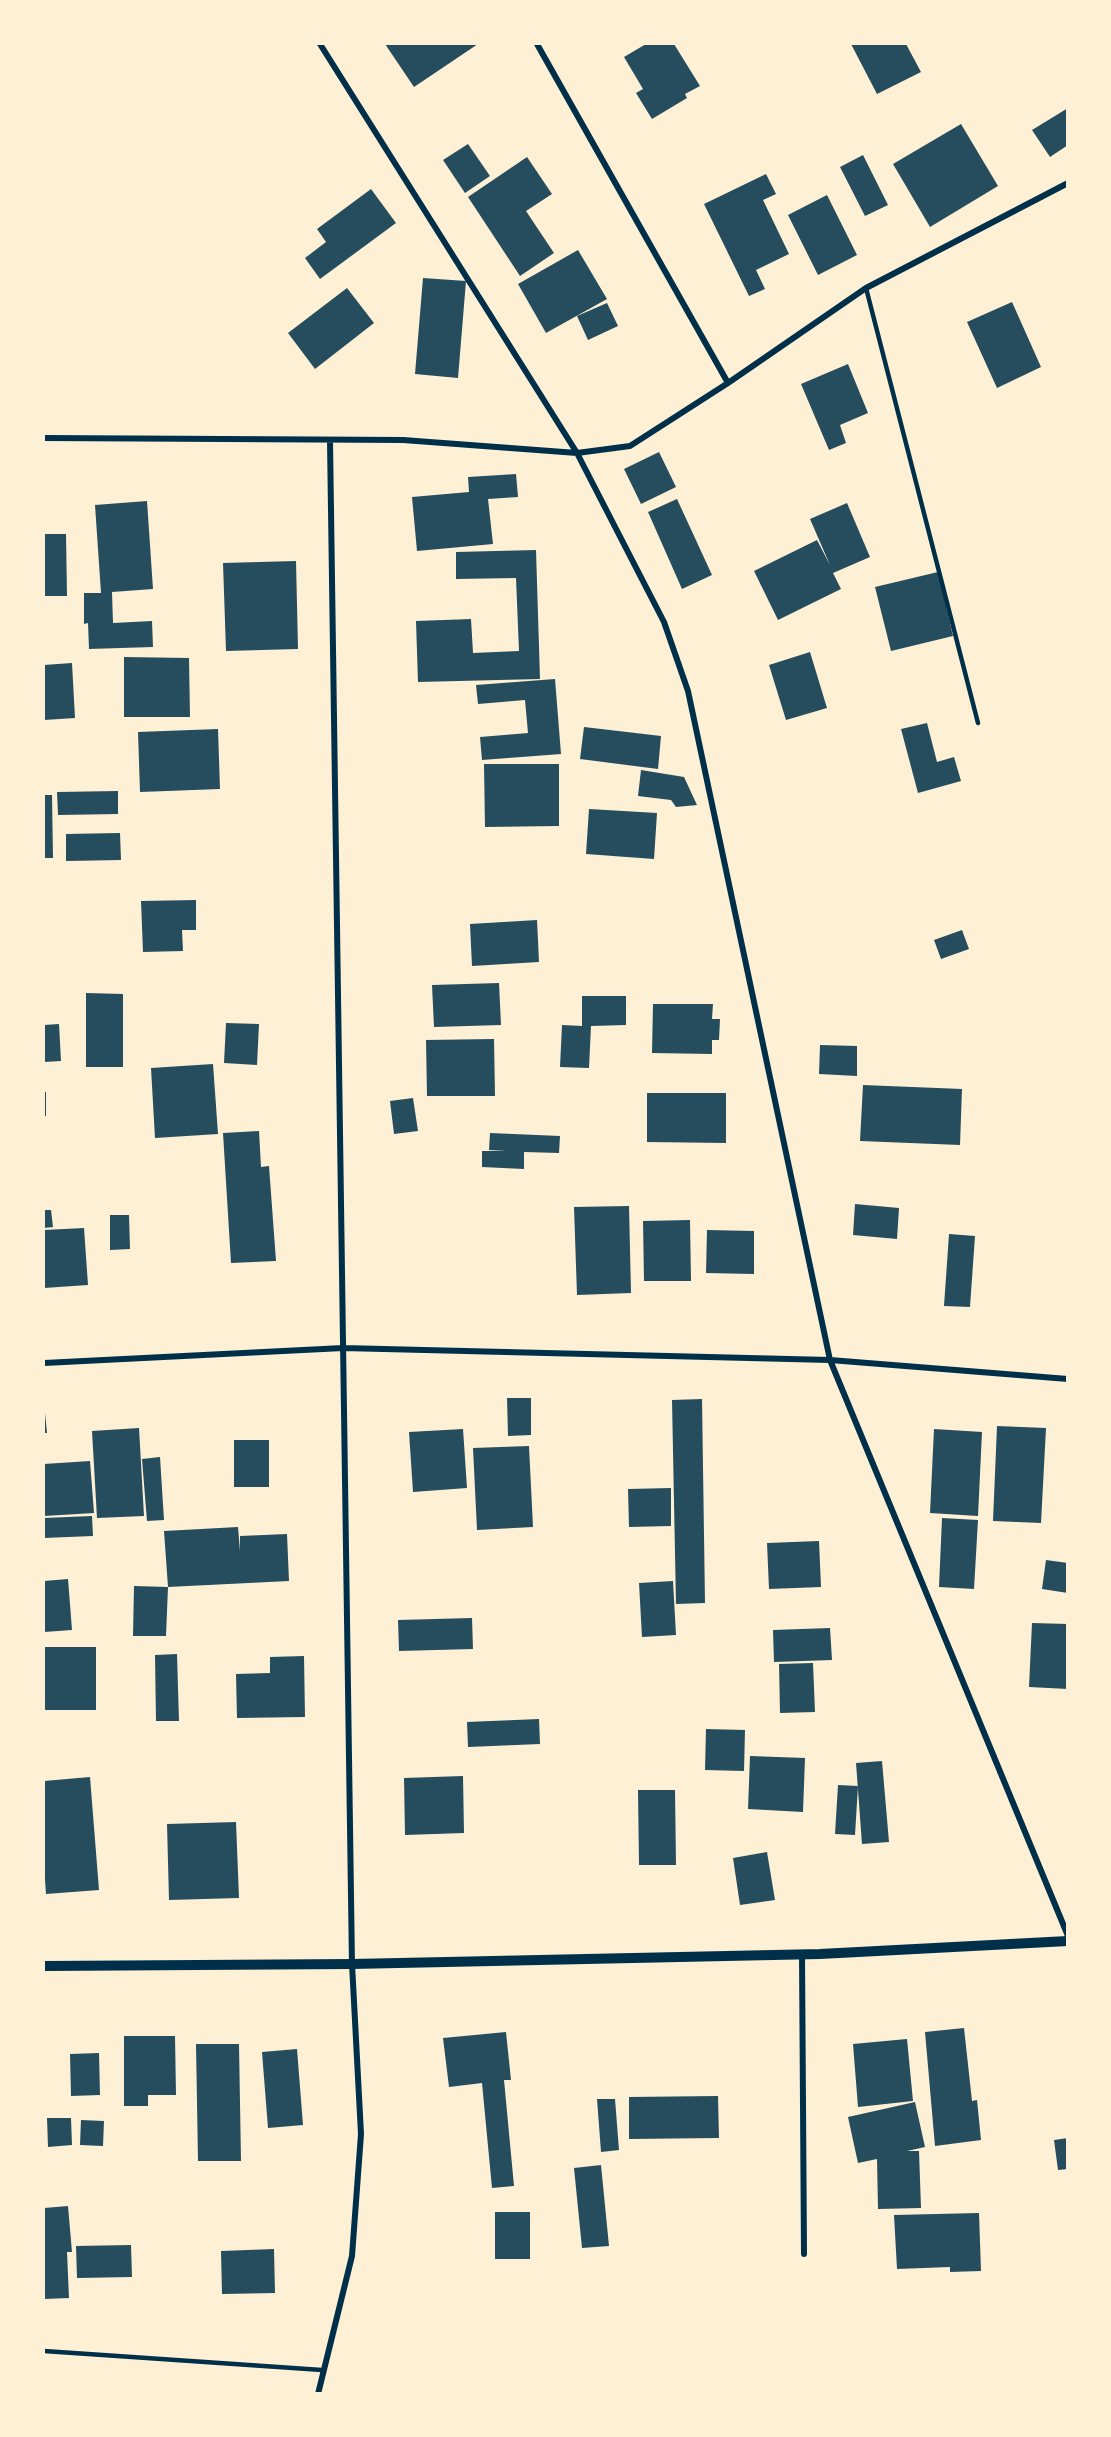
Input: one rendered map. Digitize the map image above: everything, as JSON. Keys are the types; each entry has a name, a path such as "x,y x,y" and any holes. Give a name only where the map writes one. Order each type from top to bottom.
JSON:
{"street":[{"path":"320,44 577,453 664,622 688,691 830,1360 1068,1936"},
{"path":"537,44 728,383"},
{"path":"44,438 404,440 577,453 630,446 728,383 866,288 1068,183"},
{"path":"318,2394 322,2370 352,2256 361,2134 352,1964 330,441"},
{"path":"44,1363 343,1348 830,1360 1068,1379"},
{"path":"44,1966 352,1964 802,1955 1068,1941"},
{"path":"802,1955 804,2254"}],"lane":[{"path":"866,288 978,723"},
{"path":"44,2351 322,2370"}],"building":[{"path":"385,44 478,44 414,87"},
{"path":"646,44 674,44 700,86 685,94 687,98 652,119 636,93 643,89 624,57"},
{"path":"851,44 906,44 921,72 877,94"},
{"path":"1068,108 1068,145 1050,157 1032,130"},
{"path":"961,124 998,186 930,227 893,164"},
{"path":"468,144 490,176 465,193 443,160"},
{"path":"863,155 888,205 865,216 840,167"},
{"path":"527,157 552,194 526,211 554,253 520,276 468,197"},
{"path":"766,174 776,194 763,200 789,254 756,270 765,289 749,296 704,204"},
{"path":"371,189 396,223 320,279 305,258 326,242 317,229"},
{"path":"827,195 857,255 818,275 788,215"},
{"path":"578,250 607,299 546,333 518,284"},
{"path":"423,278 466,281 458,378 415,374"},
{"path":"347,288 374,323 315,369 288,333"},
{"path":"1012,302 1041,367 997,388 967,322"},
{"path":"607,303 618,326 588,340 577,316"},
{"path":"848,364 868,413 840,425 846,443 829,450 801,384"},
{"path":"659,452 676,487 641,504 624,469"},
{"path":"516,474 518,497 488,499 493,544 417,551 412,497 469,492 468,477"},
{"path":"677,499 712,575 682,589 648,512"},
{"path":"147,501 153,589 112,592 113,623 152,621 153,647 89,649 88,623 84,624 84,593 101,593 95,505"},
{"path":"847,503 870,557 833,573 841,589 778,620 754,571 817,540 830,565 810,519"},
{"path":"44,534 66,534 67,596 44,596"},
{"path":"536,550 540,679 418,682 416,621 471,619 473,653 519,651 516,578 456,579 456,552"},
{"path":"296,561 298,649 226,651 223,563"},
{"path":"938,572 953,636 891,651 875,587"},
{"path":"810,652 827,708 786,720 769,665"},
{"path":"124,657 189,658 190,717 124,717"},
{"path":"72,663 75,718 44,720 44,665"},
{"path":"555,679 561,754 482,760 480,737 528,733 525,700 478,704 476,685"},
{"path":"927,723 937,762 954,757 961,781 918,793 901,729"},
{"path":"584,727 661,736 658,769 580,759"},
{"path":"218,729 220,789 140,792 138,732"},
{"path":"484,764 559,764 559,826 485,827"},
{"path":"641,770 684,777 697,805 676,807 671,800 638,796"},
{"path":"118,791 118,814 58,815 57,792"},
{"path":"44,795 52,795 53,858 44,858"},
{"path":"589,809 657,813 654,859 586,854"},
{"path":"120,833 121,860 66,861 66,834"},
{"path":"196,900 196,930 182,930 183,951 143,952 141,901"},
{"path":"537,920 539,962 472,966 470,924"},
{"path":"962,930 969,949 941,959 934,940"},
{"path":"499,983 501,1025 434,1027 432,985"},
{"path":"86,993 123,994 123,1067 86,1067"},
{"path":"582,996 626,996 626,1025 591,1026 589,1068 560,1067 562,1025 582,1026"},
{"path":"653,1004 713,1004 712,1019 720,1019 719,1040 712,1040 712,1054 652,1053"},
{"path":"226,1023 259,1024 257,1065 224,1063"},
{"path":"59,1024 61,1061 44,1062 44,1025"},
{"path":"494,1039 495,1096 427,1096 426,1040"},
{"path":"820,1045 857,1046 857,1076 819,1074"},
{"path":"213,1064 218,1134 155,1138 151,1068"},
{"path":"863,1085 962,1089 960,1145 860,1141"},
{"path":"44,1092 46,1092 46,1116 44,1116"},
{"path":"647,1093 726,1093 726,1143 647,1142"},
{"path":"413,1098 418,1131 394,1134 390,1101"},
{"path":"259,1131 261,1167 269,1166 276,1261 231,1263 223,1133"},
{"path":"490,1133 560,1136 559,1153 524,1152 524,1169 482,1167 482,1151 506,1151 489,1150"},
{"path":"855,1204 899,1208 897,1239 853,1235"},
{"path":"629,1206 631,1293 577,1295 574,1207"},
{"path":"44,1210 51,1210 53,1227 44,1228"},
{"path":"110,1215 129,1215 130,1249 110,1250"},
{"path":"690,1220 691,1281 644,1281 643,1221"},
{"path":"84,1228 88,1285 44,1288 44,1230"},
{"path":"707,1230 754,1231 754,1274 706,1273"},
{"path":"949,1234 975,1236 970,1307 944,1306"},
{"path":"507,1398 531,1398 531,1435 508,1436"},
{"path":"702,1399 705,1603 676,1604 672,1400"},
{"path":"45,1413 47,1433 44,1433"},
{"path":"997,1426 1046,1428 1041,1523 993,1521"},
{"path":"139,1428 144,1516 97,1518 92,1431"},
{"path":"463,1429 467,1488 413,1492 409,1432"},
{"path":"934,1429 982,1432 978,1516 930,1513"},
{"path":"234,1440 269,1440 269,1487 234,1487"},
{"path":"529,1446 533,1527 477,1530 473,1448"},
{"path":"160,1457 164,1520 147,1521 142,1459"},
{"path":"90,1461 94,1513 44,1516 44,1464"},
{"path":"671,1488 671,1526 629,1527 628,1489"},
{"path":"92,1516 93,1536 44,1538 44,1518"},
{"path":"942,1518 978,1520 974,1589 939,1587"},
{"path":"238,1527 240,1551 240,1536 287,1534 289,1581 168,1587 164,1531"},
{"path":"819,1541 821,1587 769,1589 767,1543"},
{"path":"1046,1560 1068,1563 1068,1593 1042,1589"},
{"path":"68,1579 72,1630 44,1632 44,1581"},
{"path":"673,1581 676,1635 642,1637 639,1583"},
{"path":"134,1586 168,1587 166,1636 133,1636"},
{"path":"472,1618 473,1649 399,1651 398,1620"},
{"path":"1032,1623 1068,1624 1068,1689 1029,1687"},
{"path":"830,1628 832,1660 774,1662 773,1630"},
{"path":"44,1647 96,1647 96,1710 44,1710"},
{"path":"177,1654 179,1721 156,1721 155,1655"},
{"path":"304,1656 305,1717 237,1718 236,1674 270,1673 270,1657"},
{"path":"813,1663 815,1712 780,1713 779,1664"},
{"path":"539,1719 540,1744 468,1747 467,1722"},
{"path":"706,1729 745,1730 744,1771 705,1770"},
{"path":"750,1756 805,1758 803,1812 748,1809"},
{"path":"882,1761 889,1842 862,1844 856,1763"},
{"path":"463,1776 464,1833 405,1835 404,1778"},
{"path":"90,1777 99,1890 46,1894 44,1781"},
{"path":"838,1785 858,1786 855,1835 835,1834"},
{"path":"638,1790 675,1790 676,1865 639,1865"},
{"path":"236,1822 239,1898 169,1900 167,1824"},
{"path":"767,1852 775,1900 740,1905 733,1858"},
{"path":"964,2028 972,2101 977,2100 981,2140 935,2146 925,2032"},
{"path":"506,2032 511,2080 504,2080 514,2186 492,2188 482,2083 449,2087 443,2038"},
{"path":"124,2036 175,2036 176,2095 148,2095 148,2106 124,2106"},
{"path":"907,2039 913,2101 858,2107 853,2044"},
{"path":"196,2044 239,2044 241,2161 198,2161"},
{"path":"297,2049 303,2125 268,2128 262,2052"},
{"path":"99,2053 100,2095 71,2096 70,2054"},
{"path":"718,2096 719,2138 629,2139 629,2097"},
{"path":"597,2099 615,2099 619,2150 601,2152"},
{"path":"915,2102 925,2147 907,2151 919,2151 921,2208 878,2209 877,2159 858,2163 848,2117"},
{"path":"47,2118 71,2118 72,2145 48,2147"},
{"path":"81,2120 104,2121 103,2146 80,2145"},
{"path":"1068,2138 1068,2169 1058,2170 1054,2140"},
{"path":"601,2165 609,2246 582,2248 574,2168"},
{"path":"68,2206 72,2252 67,2252 69,2298 44,2299 44,2208"},
{"path":"495,2212 530,2212 530,2259 495,2259"},
{"path":"979,2213 981,2271 950,2272 950,2267 897,2269 894,2215"},
{"path":"131,2245 132,2277 77,2278 76,2246"},
{"path":"274,2249 275,2293 222,2294 221,2251"}]}
